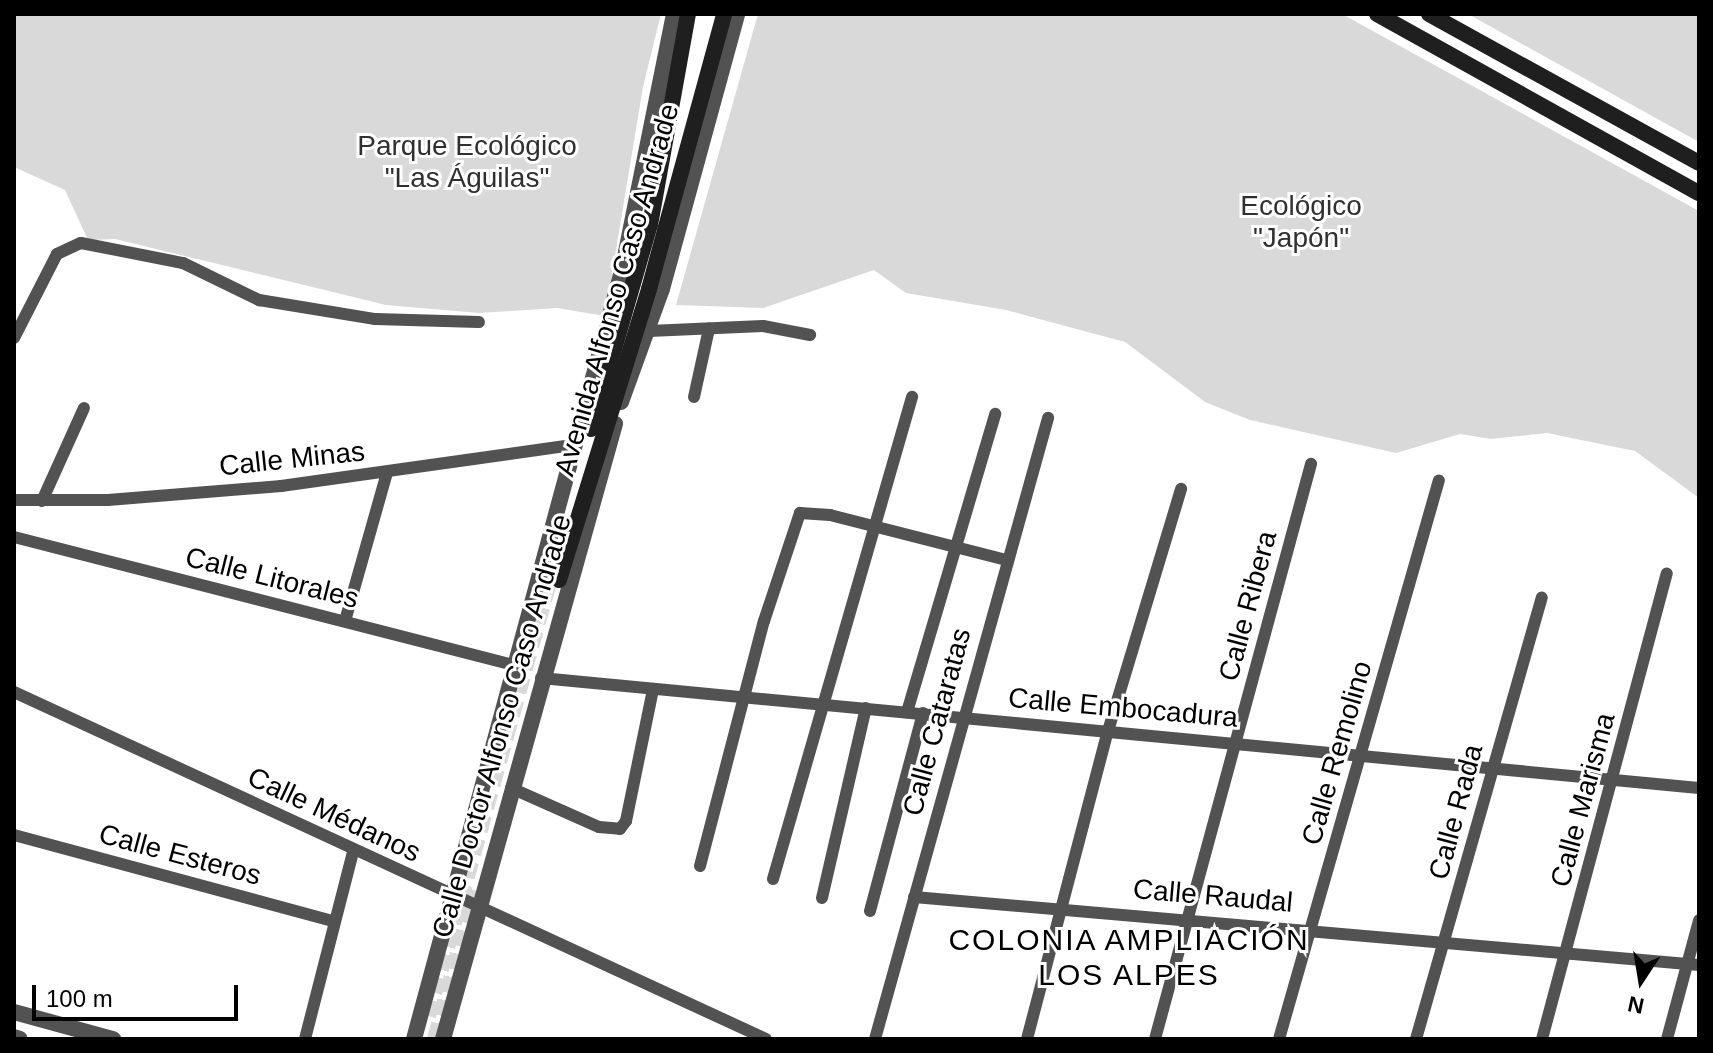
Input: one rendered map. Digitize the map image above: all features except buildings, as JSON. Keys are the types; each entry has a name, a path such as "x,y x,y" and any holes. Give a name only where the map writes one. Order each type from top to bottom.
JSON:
{"main road":[{"name":"Avenida Alfonso Caso Andrade","path":"688,14 650,225 555,580 649,289 724,14"},
{"path":"1377,14 1699,193"},
{"path":"1429,14 1699,163"},
{"path":"704,87 719,70"},
{"path":"696,114 702,133"}],"street":[{"name":"Calle Doctor Alfonso Caso Andrade","path":"414,1039 623,267 674,14"},
{"name":"Calle Doctor Alfonso Caso Andrade","path":"443,1039 541,678 618,410 649,331 737,14"},
{"path":"14,338 57,254 81,243 183,263 259,300 375,319 479,322"},
{"path":"649,331 763,326 810,335"},
{"path":"694,397 709,329"},
{"path":"773,879 912,397"},
{"path":"42,501 84,408"},
{"path":"907,712 995,414"},
{"name":"Calle Cataratas","path":"875,1039 962,717 1048,418"},
{"name":"Calle Minas","path":"14,500 123,499 387,473 574,445"},
{"name":"Calle Ribera","path":"1155,1039 1311,464"},
{"path":"345,621 387,473"},
{"name":"Calle Remolino","path":"1279,1039 1439,480"},
{"path":"1027,1039 1108,731 1181,489"},
{"path":"700,866 796,517 806,511 1007,560"},
{"name":"Calle Litorales","path":"14,537 517,666"},
{"name":"Calle Marisma","path":"1542,1039 1614,781 1667,573"},
{"name":"Calle Rada","path":"1416,1039 1542,598"},
{"name":"Calle Embocadura","path":"541,678 1699,788"},
{"path":"511,788 599,827 620,829 626,821 653,689"},
{"name":"Calle Médanos","path":"14,692 353,852 766,1039"},
{"path":"822,898 866,708"},
{"path":"870,911 923,713"},
{"name":"Calle Esteros","path":"14,835 333,921"},
{"path":"305,1039 353,852"},
{"name":"Calle Raudal","path":"914,897 1060,906 1693,964"},
{"path":"1667,1039 1693,964 1699,920"},
{"path":"14,1012 113,1039"},
{"path":"14,1037 20,1039"}],"green space":[{"name":"Parque Ecológico \"Las Águilas\"","path":"14,14 661,14 643,87 605,316 557,308 479,313 386,305 115,239 88,240 65,190 14,167"},
{"name":"Ecológico \"Japón\"","path":"758,14 1342,14 1699,211 1699,498 1635,451 1547,433 1491,439 1460,434 1396,453 1250,420 1205,402 1125,342 1006,310 906,293 874,270 763,308 676,305"},
{"path":"1468,14 1699,14 1699,142"}],"tunnel":[{"path":"428,1016 550,579"},
{"path":"435,1039 475,890"}],"district":[{"name":"COLONIA AMPLIACIÓN LOS ALPES","path":"1129,957"}]}
